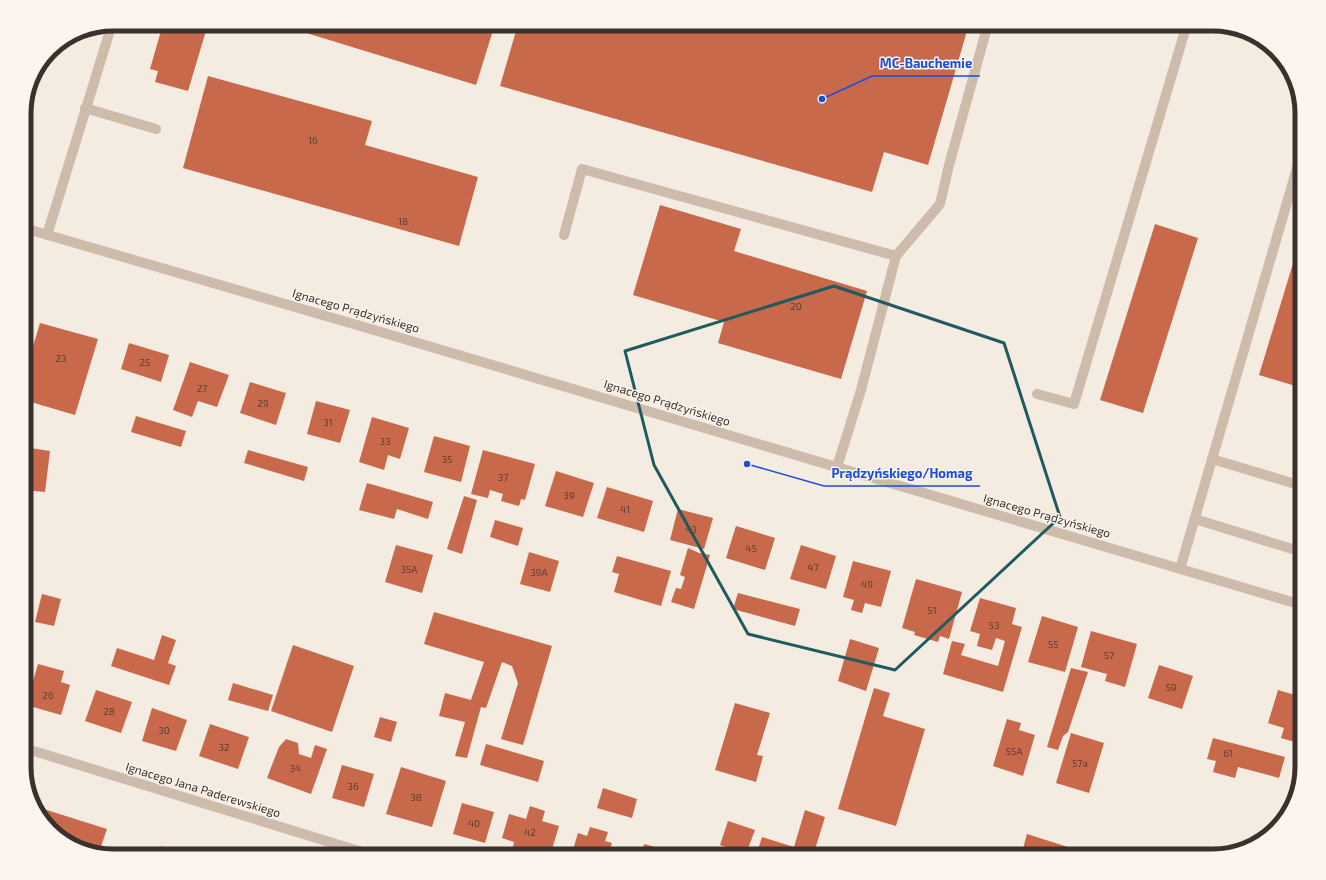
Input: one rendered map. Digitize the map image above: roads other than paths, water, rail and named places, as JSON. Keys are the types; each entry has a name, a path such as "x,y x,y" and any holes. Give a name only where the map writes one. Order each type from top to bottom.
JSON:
{"street":[{"path":"47,235 110,31"},
{"path":"837,467 861,390 896,256 940,204 949,165 986,31"},
{"path":"1037,394 1074,404 1185,31"},
{"path":"85,108 156,128"},
{"path":"564,235 582,169 896,256"},
{"path":"1180,569 1295,175"},
{"name":"Ignacego Prądzyńskiego","path":"31,230 357,325 1295,603"},
{"path":"1212,459 1295,484"},
{"path":"1195,518 1295,550"},
{"name":"Ignacego Jana Paderewskiego","path":"31,750 352,849"}],"place":[{"name":"MC-Bauchemie","path":"822,99"},
{"name":"Prądzyńskiego/Homag","path":"747,464"}]}
